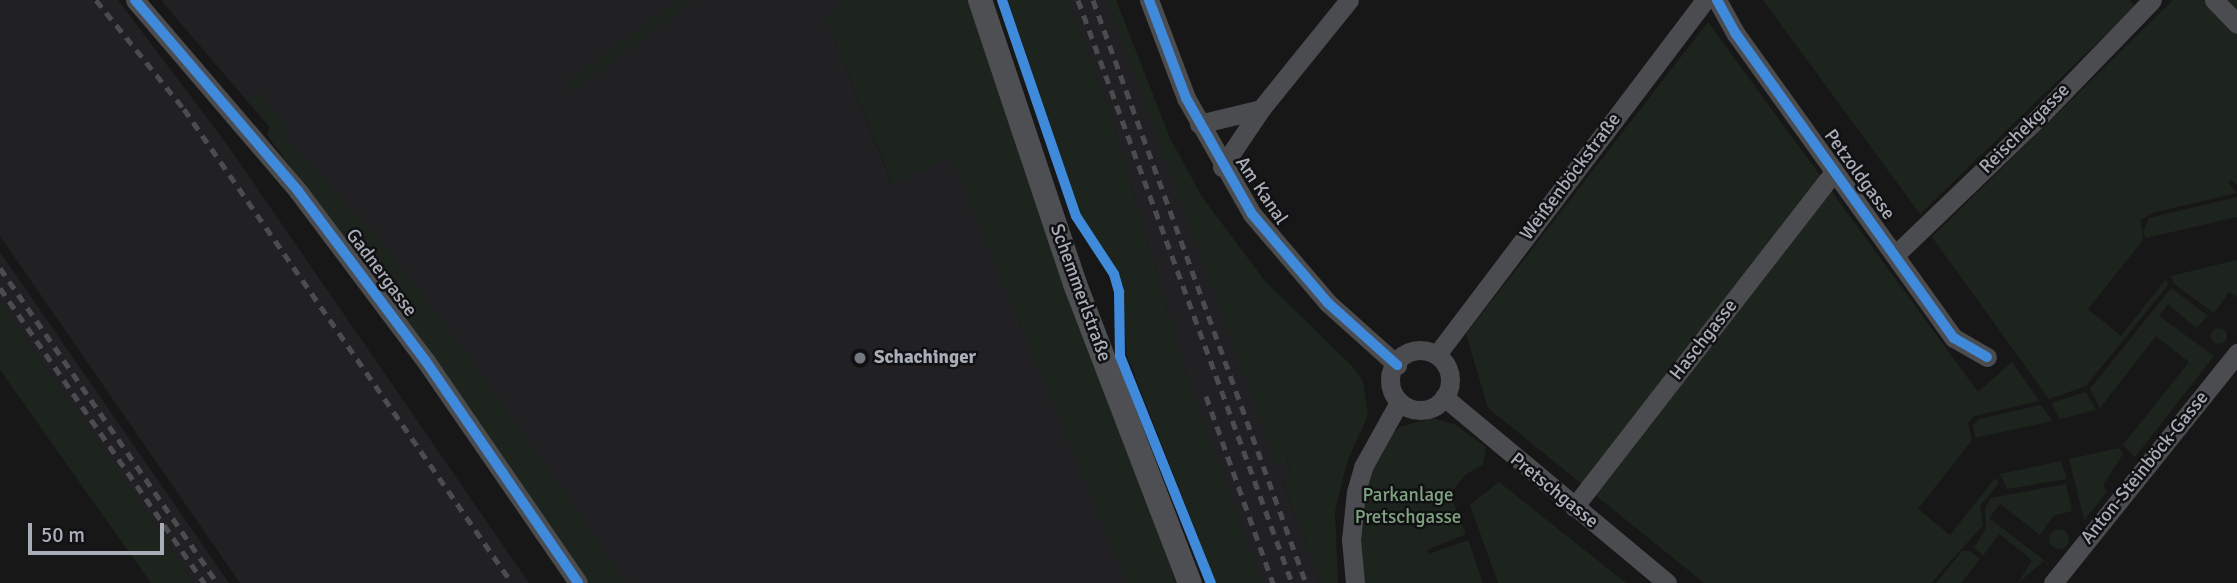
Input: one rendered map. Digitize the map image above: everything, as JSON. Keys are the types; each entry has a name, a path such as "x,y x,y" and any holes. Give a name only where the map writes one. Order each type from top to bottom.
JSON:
{"main road":[{"name":"Schemmerlstraße","path":"981,0 1075,285 1190,583"}],"street":[{"name":"Gadnergasse","path":"135,0 306,202 425,360 578,583"},
{"name":"Am Kanal","path":"1149,0 1199,124 1252,214 1311,286 1361,338 1397,365"},
{"path":"1222,167 1261,109 1349,0"},
{"name":"Weißenböckstraße","path":"1437,353 1705,0"},
{"name":"Petzoldgasse","path":"1717,0 1834,173 1954,338 1987,356"},
{"name":"Reischekgasse","path":"1895,255 2042,114 2152,0"},
{"path":"2214,0 2237,24"},
{"path":"1199,124 1261,109"},
{"name":"Haschgasse","path":"1574,507 1834,173"},
{"path":"1416,352 1437,353 1450,375 1444,397 1422,408 1398,404 1390,391 1397,365 1416,352"},
{"name":"Anton-Steinböck-Gasse","path":"2053,583 2237,353"},
{"name":"Pretschgasse","path":"1444,397 1667,583"},
{"path":"1355,583 1351,540 1356,492 1363,467 1398,404"}],"shaded area":[{"path":"0,0 118,0 226,143 529,583 240,583 0,236"},
{"path":"161,0 846,0 826,19 891,182 951,157 1127,583 611,583 360,233"},
{"path":"1068,0 1107,0 1276,463 1286,459 1292,475 1282,479 1320,583 1262,583 1186,374 1109,108"},
{"path":"0,252 229,583 195,583 0,301"}],"green space":[{"path":"678,0 696,0 572,92 566,82"},
{"path":"846,0 968,0 1176,583 1127,583 951,157 892,183 826,19"},
{"path":"1008,0 1068,0 1109,108 1186,374 1262,583 1216,583 1127,355 1120,275 1078,211"},
{"path":"1107,0 1116,0 1170,138 1202,197 1265,281 1353,367 1363,381 1368,415 1347,462 1335,512 1338,583 1320,583 1282,478 1292,475 1287,460 1276,463"},
{"path":"1763,0 2129,0 2135,6 1920,214"},
{"path":"2173,0 2237,0 2237,185 2231,180 2228,182 2237,193 2152,213 2141,220 2143,240 2088,309 2121,336 2166,279 2168,285 2086,386 2049,399 1932,237"},
{"path":"1708,22 1978,392 2012,362 2039,401 1974,416 1968,423 1972,440 1918,509 1950,535 1995,478 1999,483 1980,506 1983,525 1931,583 1704,583 1488,408 1466,334"},
{"path":"259,92 289,130 286,140 381,240 476,366 627,583 589,583 449,379 267,135 270,127 249,101"},
{"path":"2237,197 2237,217 2146,238 2143,232 2149,218"},
{"path":"2237,260 2237,297 2229,292 2214,313 2174,284 2171,276"},
{"path":"2171,288 2208,316 2196,328 2168,304 2159,316 2214,356 2135,457 2123,445 2189,362 2156,336 2100,408 2090,389"},
{"path":"0,301 195,583 151,583 0,370"},
{"path":"2216,328 2222,328 2227,336 2225,342 2216,344 2211,339 2211,333"},
{"path":"2086,392 2096,410 2060,419 2051,403"},
{"path":"2041,405 2052,421 1975,438 1973,425 1979,419"},
{"name":"Parkanlage Pretschgasse","path":"1431,418 1454,424 1486,447 1483,465 1466,474 1453,490 1453,501 1466,534 1427,550 1429,554 1468,540 1483,583 1364,583 1359,529 1370,474 1388,438 1400,427"},
{"path":"2119,448 2123,454 2103,485 2107,492 2084,520 2069,459"},
{"path":"2061,461 2067,479 2007,489 2000,474"},
{"path":"1499,482 1626,583 1498,583 1470,505"},
{"path":"2066,484 2072,511 2053,516 2040,535 2000,504 1989,518 2049,564 2048,565 2044,561 2018,583 2032,560 1999,534 1983,556 1974,548 1986,528 1985,508 1991,498"},
{"path":"2059,529 2066,532 2069,539 2066,546 2059,549 2052,546 2049,539 2052,532"},
{"path":"1962,551 1970,551 1980,559 1961,583 1936,583"}],"railway":[{"path":"96,0 184,109 512,583"},
{"path":"1078,0 1292,583"},
{"path":"1093,0 1306,583"},
{"path":"0,268 217,583"},
{"path":"0,288 204,583"},
{"path":"1206,396 1273,583"}],"cycle path":[{"path":"135,0 298,191 425,360 578,583"},
{"path":"1002,0 1076,216 1114,274 1119,292 1120,356 1211,583"},
{"path":"1149,0 1186,98 1252,214 1328,303 1397,365"},
{"path":"1717,0 1736,34 1954,338 1987,357"}],"place":[{"name":"Schachinger","path":"860,358"}]}
